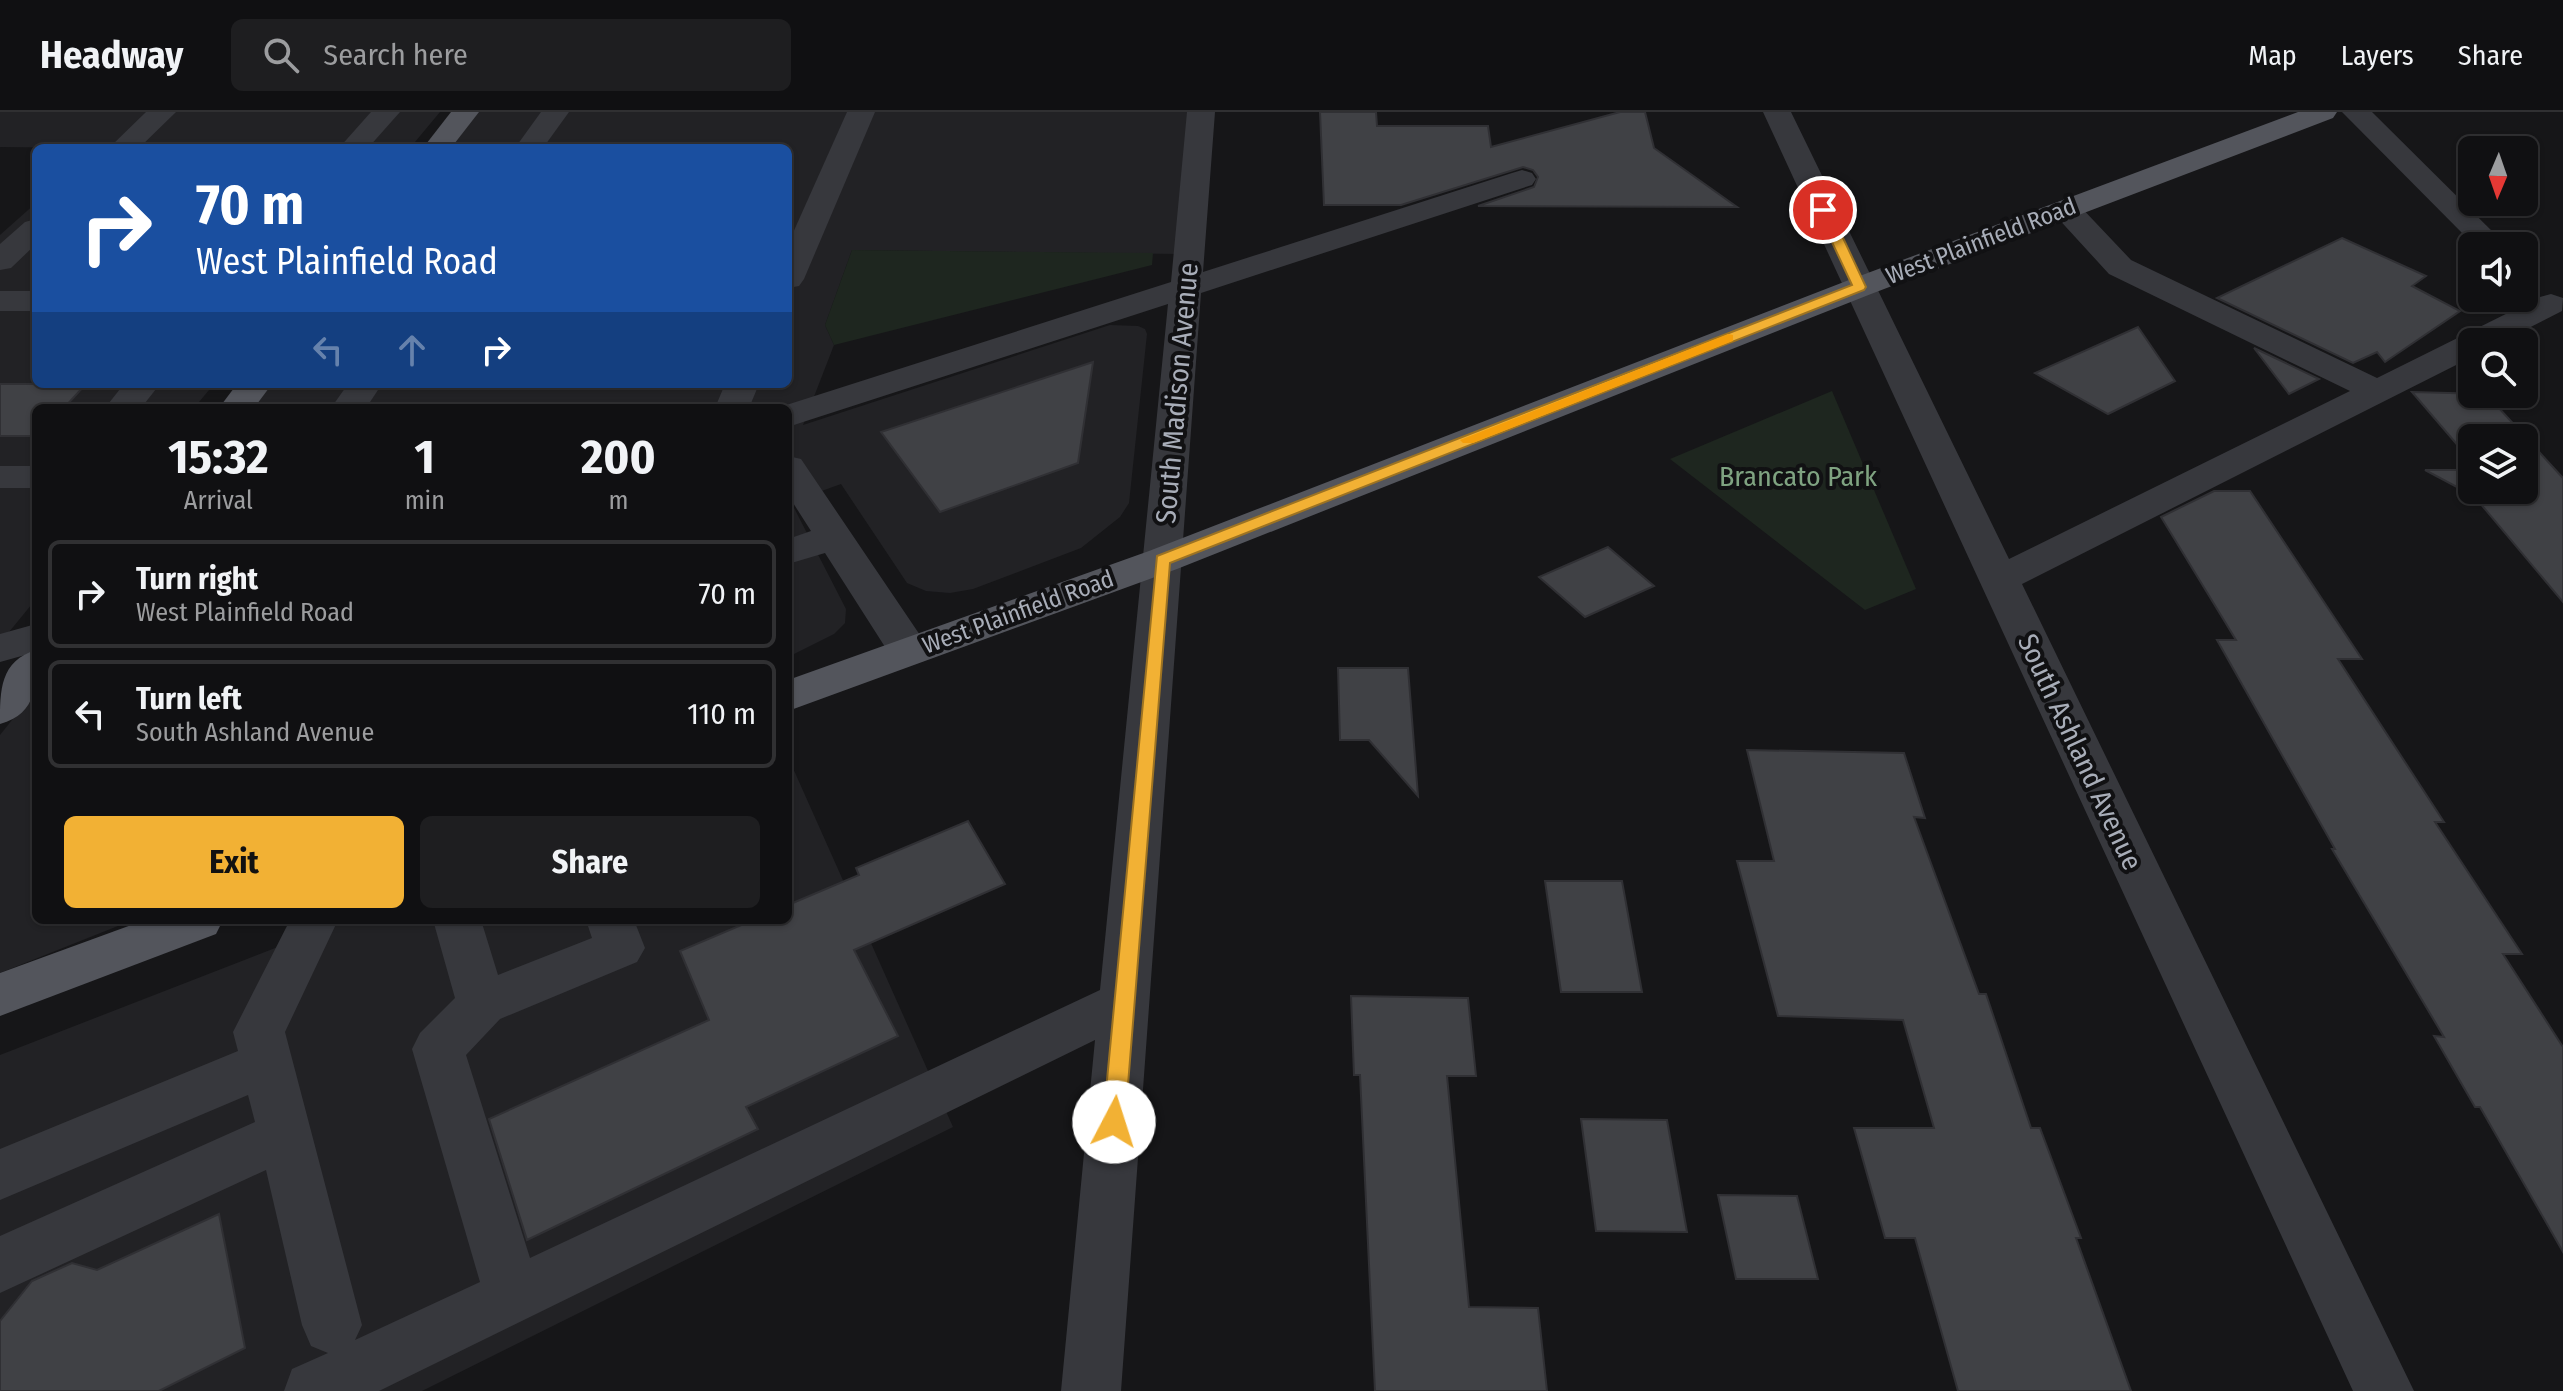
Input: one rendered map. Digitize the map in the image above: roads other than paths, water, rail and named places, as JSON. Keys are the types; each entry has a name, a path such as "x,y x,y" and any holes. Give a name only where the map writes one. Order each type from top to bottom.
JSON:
{"main road":[{"path":"440,144 465,112"},
{"name":"West Plainfield Road","path":"792,695 1163,560 1860,287 2323,112"},
{"path":"239,404 252,388"},
{"path":"0,709 32,669"},
{"path":"0,995 188,924"}],"street":[{"path":"127,144 162,112"},
{"path":"357,144 386,112"},
{"path":"532,144 555,112"},
{"path":"792,270 861,112"},
{"name":"South Madison Avenue","path":"1091,1391 1201,112"},
{"name":"South Ashland Avenue","path":"1777,112 2384,1391"},
{"path":"2356,112 2478,232"},
{"path":"792,415 1522,179"},
{"path":"2066,209 2120,267 2204,305 2378,392"},
{"path":"1,260 32,232"},
{"path":"1,260 32,258"},
{"path":"2512,328 2557,310 2538,291"},
{"path":"0,301 32,301"},
{"path":"1998,580 2458,351"},
{"path":"126,404 140,388"},
{"path":"792,473 909,651"},
{"path":"0,477 32,477"},
{"path":"792,551 834,537"},
{"path":"0,648 32,639"},
{"path":"312,924 259,1032 332,1325"},
{"path":"458,924 482,1004"},
{"path":"513,1296 438,1049 482,1004 615,934"},
{"path":"314,1391 1125,1002"},
{"path":"0,1175 266,1063"},
{"path":"0,1265 284,1135"}],"park label":[{"name":"Brancato Park","path":"1798,476"}]}
